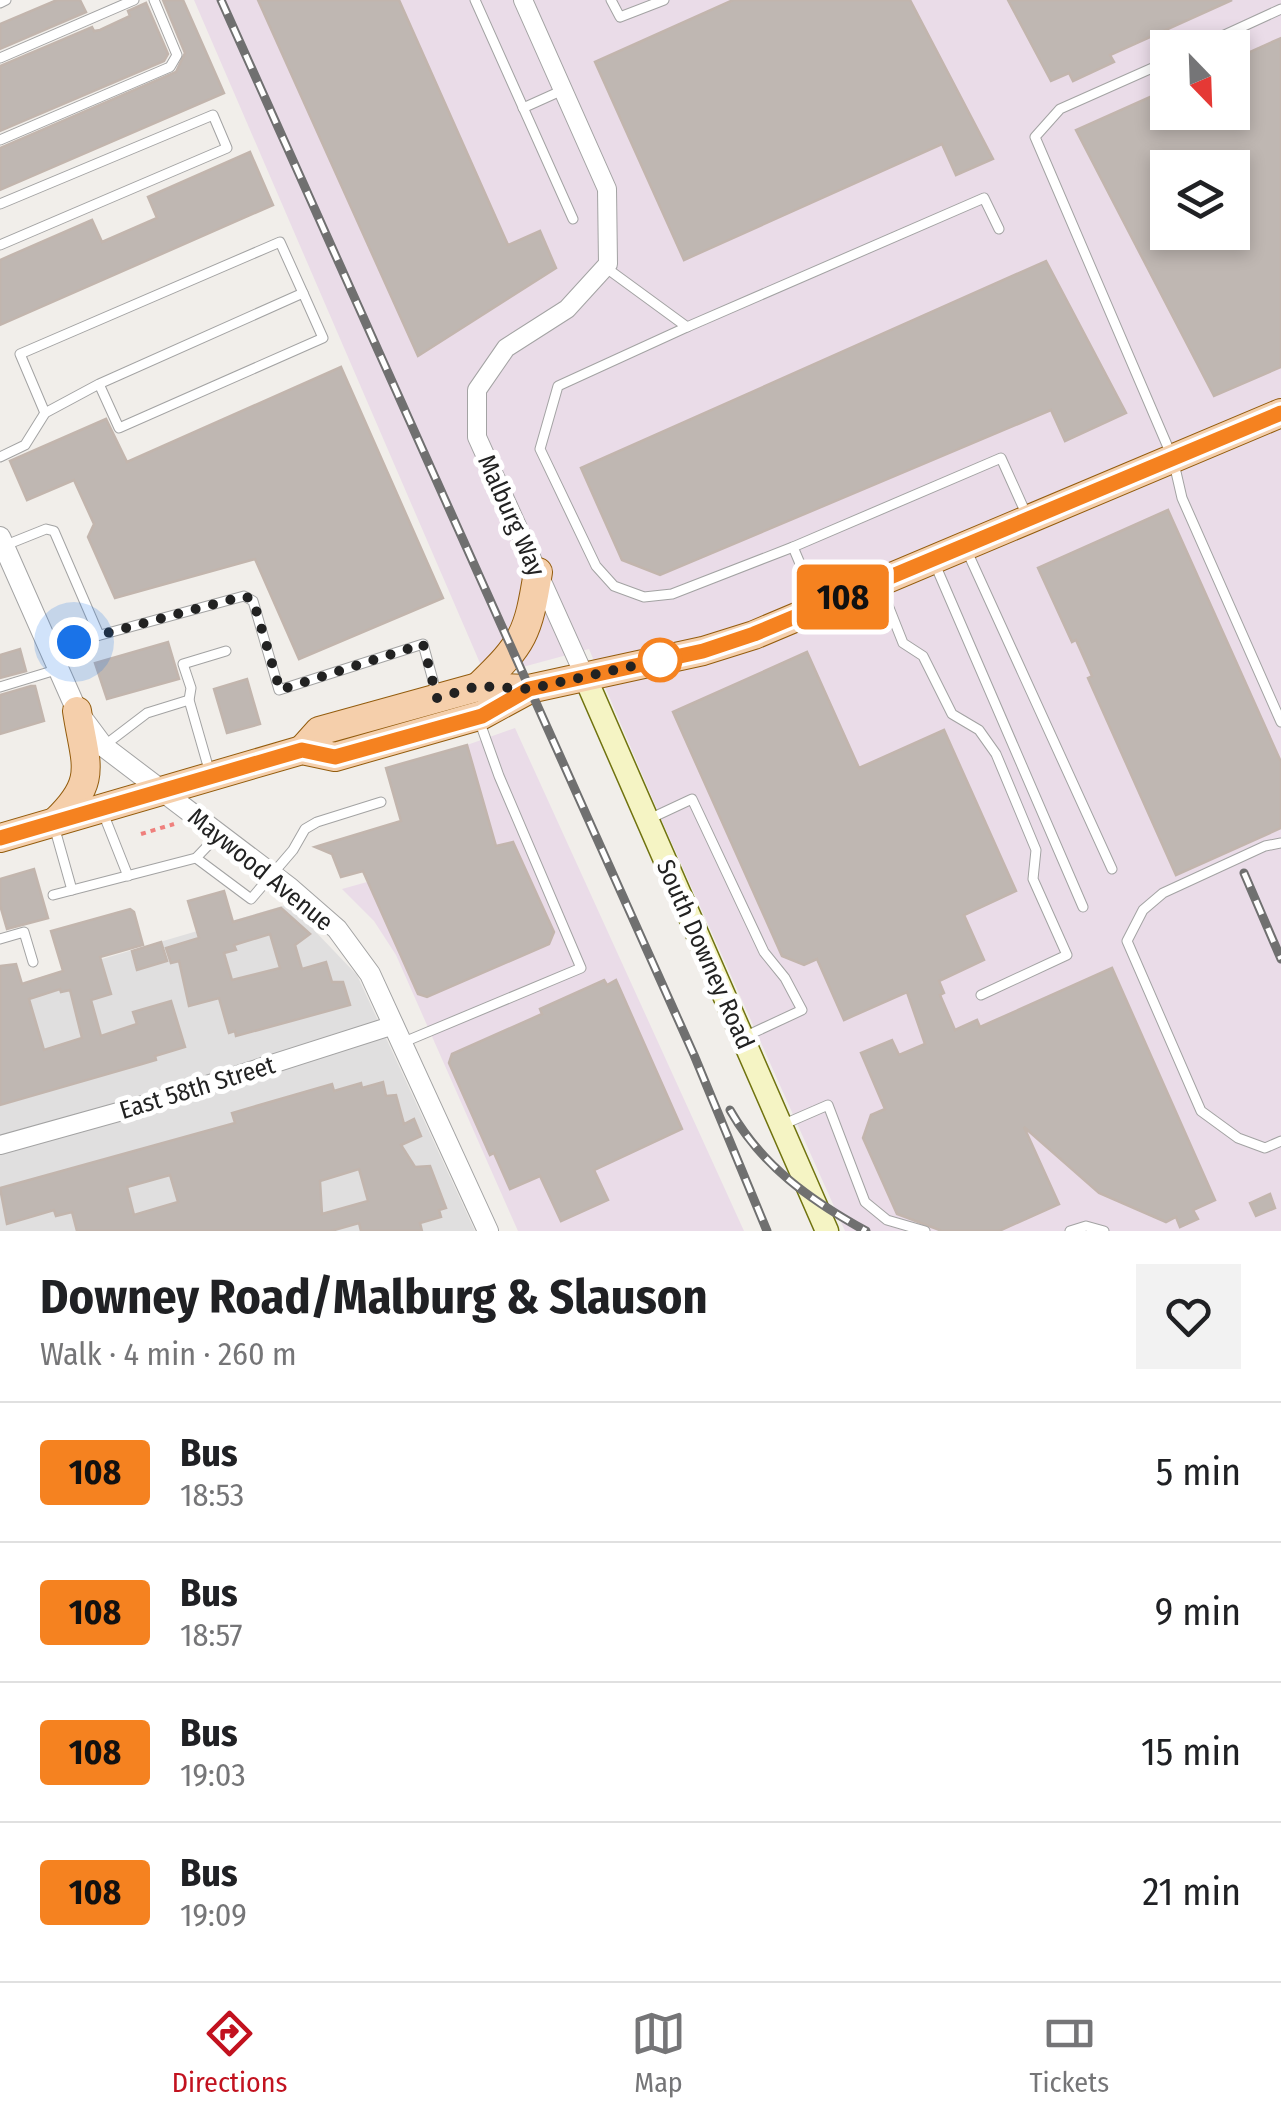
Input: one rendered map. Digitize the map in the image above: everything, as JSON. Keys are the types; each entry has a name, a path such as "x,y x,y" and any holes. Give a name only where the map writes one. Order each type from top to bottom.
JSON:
{"main road":[{"path":"302,750 319,731 478,686 529,689 703,651 754,634 1281,413"},
{"path":"478,686 522,640 530,620 538,572"},
{"name":"South Downey Road","path":"592,675 647,820 827,1231"},
{"path":"0,838 302,750 335,757 478,717 529,689"},
{"path":"54,822 76,802 87,779 77,711"}],"street":[{"path":"526,1 607,189 606,268"},
{"name":"Malburg Way","path":"592,675 538,572 477,437 477,390 506,348 568,309 606,268"},
{"name":"Maywood Avenue","path":"1,543 77,711 102,746 272,874 337,930 370,974 488,1231"},
{"name":"East 58th Street","path":"0,1145 398,1034"}],"lane":[{"path":"0,58 134,0"},
{"path":"0,140 170,66 177,55 154,0"},
{"path":"475,0 573,219"},
{"path":"611,0 620,16 664,0"},
{"path":"1235,30 1281,9"},
{"path":"1150,68 1060,109 1035,137 1173,458 1182,498 1281,722"},
{"path":"524,108 563,90"},
{"path":"0,204 213,115 227,148 0,244"},
{"path":"999,229 984,198 558,386 540,449 596,566 614,586 644,597 672,594 793,547 1000,458 1029,519"},
{"path":"46,413 20,354 280,242 322,338 119,428 99,384"},
{"path":"606,268 688,327"},
{"path":"0,456 25,445 46,413 99,384 304,293"},
{"path":"1,543 46,530 54,532 99,635"},
{"path":"965,546 1112,869"},
{"path":"793,547 818,608"},
{"path":"932,560 1083,906"},
{"path":"879,582 903,644 923,656 952,714 979,730 996,754 1036,850 1033,879 1067,954 981,995"},
{"path":"50,649 244,596 253,600 280,690 423,644 437,698"},
{"path":"211,776 189,700 184,664 226,651"},
{"path":"0,687 58,669"},
{"path":"102,746 147,713 189,700"},
{"path":"398,1034 581,968 478,717"},
{"path":"647,820 692,799 764,952 785,978 802,1010 744,1036"},
{"path":"196,858 251,899 293,850 305,829 381,802"},
{"path":"100,808 128,876"},
{"path":"54,822 72,890"},
{"path":"53,895 196,858 219,834"},
{"path":"1281,843 1264,846 1162,894 1144,910 1127,940 1201,1111 1238,1138 1265,1148 1281,1141"},
{"path":"0,938 24,932 33,962"},
{"path":"780,1126 828,1105 865,1202 887,1220 925,1231"},
{"path":"1070,1231 1086,1226 1104,1231"}],"path":[{"path":"140,834 179,823"}],"shaded area":[{"path":"194,0 1281,0 1281,1231 845,1231 589,649 486,677"},
{"path":"515,728 744,1231 518,1231 396,955 374,921 342,889 496,846 467,745"},
{"path":"289,904 357,975 475,1231 0,1231 0,989"}],"building":[{"path":"57,0 80,0 86,12 0,49 0,24"},
{"path":"163,0 183,0 224,93 0,190 0,148 176,72 185,53"},
{"path":"258,0 399,0 508,245 540,231 556,268 418,356"},
{"path":"733,0 910,0 993,159 956,175 942,144 684,260 595,62"},
{"path":"1008,0 1232,0 1165,30 1150,30 1150,37 1110,55 1114,62 1073,81 1069,73 1051,81"},
{"path":"146,3 168,54 164,61 0,131 0,66 92,27 94,31 100,30 130,16 128,11"},
{"path":"1281,38 1281,367 1214,396 1076,130 1150,97 1150,130 1250,130 1250,52"},
{"path":"250,152 273,205 0,325 0,260 92,220 102,242 157,218 148,197"},
{"path":"1046,261 1126,413 1065,441 1051,410 660,575 622,560 581,468"},
{"path":"341,367 443,598 299,659 255,559 115,598 88,537 94,524 74,480 27,500 10,461 106,419 127,462"},
{"path":"1168,510 1281,762 1281,828 1176,875 1088,678 1092,676 1076,640 1072,642 1038,568"},
{"path":"168,642 179,679 107,699 95,663"},
{"path":"20,649 26,671 0,678 0,655"},
{"path":"807,652 859,768 944,730 1016,891 964,915 984,960 939,981 944,993 940,995 955,1030 977,1020 980,1027 1112,968 1215,1200 1193,1210 1198,1219 1180,1227 1176,1217 1166,1222 1099,1193 1024,1127 1059,1204 999,1231 942,1231 897,1214 863,1138 871,1115 885,1109 861,1053 892,1040 899,1055 925,1044 907,992 844,1020 817,959 804,965 782,956 673,712"},
{"path":"247,679 260,724 227,733 214,689"},
{"path":"35,686 44,721 0,734 0,695"},
{"path":"467,745 496,846 513,842 554,932 549,944 427,997 418,994 363,871 341,877 332,854 315,847 401,821 386,768"},
{"path":"34,869 48,918 7,929 0,905 0,879"},
{"path":"224,891 233,922 281,908 310,934 295,945 302,969 326,962 332,982 343,982 350,1005 236,1036 235,1031 229,1033 219,998 189,1006 179,961 171,963 166,948 199,938 188,901","holes":["270,934 280,968 232,980 224,953 236,950 234,945"]},
{"path":"130,909 134,912 143,945 100,957 111,994 91,1000 101,1036 137,1024 133,1012 171,1001 185,1047 155,1056 156,1060 0,1105 0,966 16,964 22,984 63,971 51,931","holes":["60,989 70,990 82,1038 44,1050 29,999"]},
{"path":"161,942 167,961 137,970 132,951"},
{"path":"604,980 607,985 616,980 682,1129 594,1170 608,1200 561,1221 540,1176 510,1189 494,1153 490,1155 449,1063 452,1054 542,1014 540,1009"},
{"path":"383,1082 386,1096 396,1095 404,1124 414,1119 421,1136 401,1145 415,1167 430,1166 446,1208 439,1210 441,1217 420,1223 422,1231 361,1231 359,1223 331,1231 77,1231 72,1212 56,1216 54,1210 7,1224 0,1188 235,1123 232,1113 332,1084 334,1091 361,1083 362,1088","holes":["359,1169 368,1201 322,1214 320,1181","170,1175 178,1202 134,1215 127,1187"]},
{"path":"1270,1194 1275,1208 1256,1216 1250,1203"}],"railway":[{"path":"221,0 694,1055 767,1231"},
{"path":"1244,873 1281,959"},
{"path":"730,1110 772,1165 826,1207 866,1231"}],"bus line":[{"name":"108","path":"0,838 302,750 335,757 482,716 529,689 703,651 754,634 1281,413"}],"route":[{"path":"74,642 244,596 253,600 280,690 423,644 437,698 478,686 529,689 660,660"}]}
